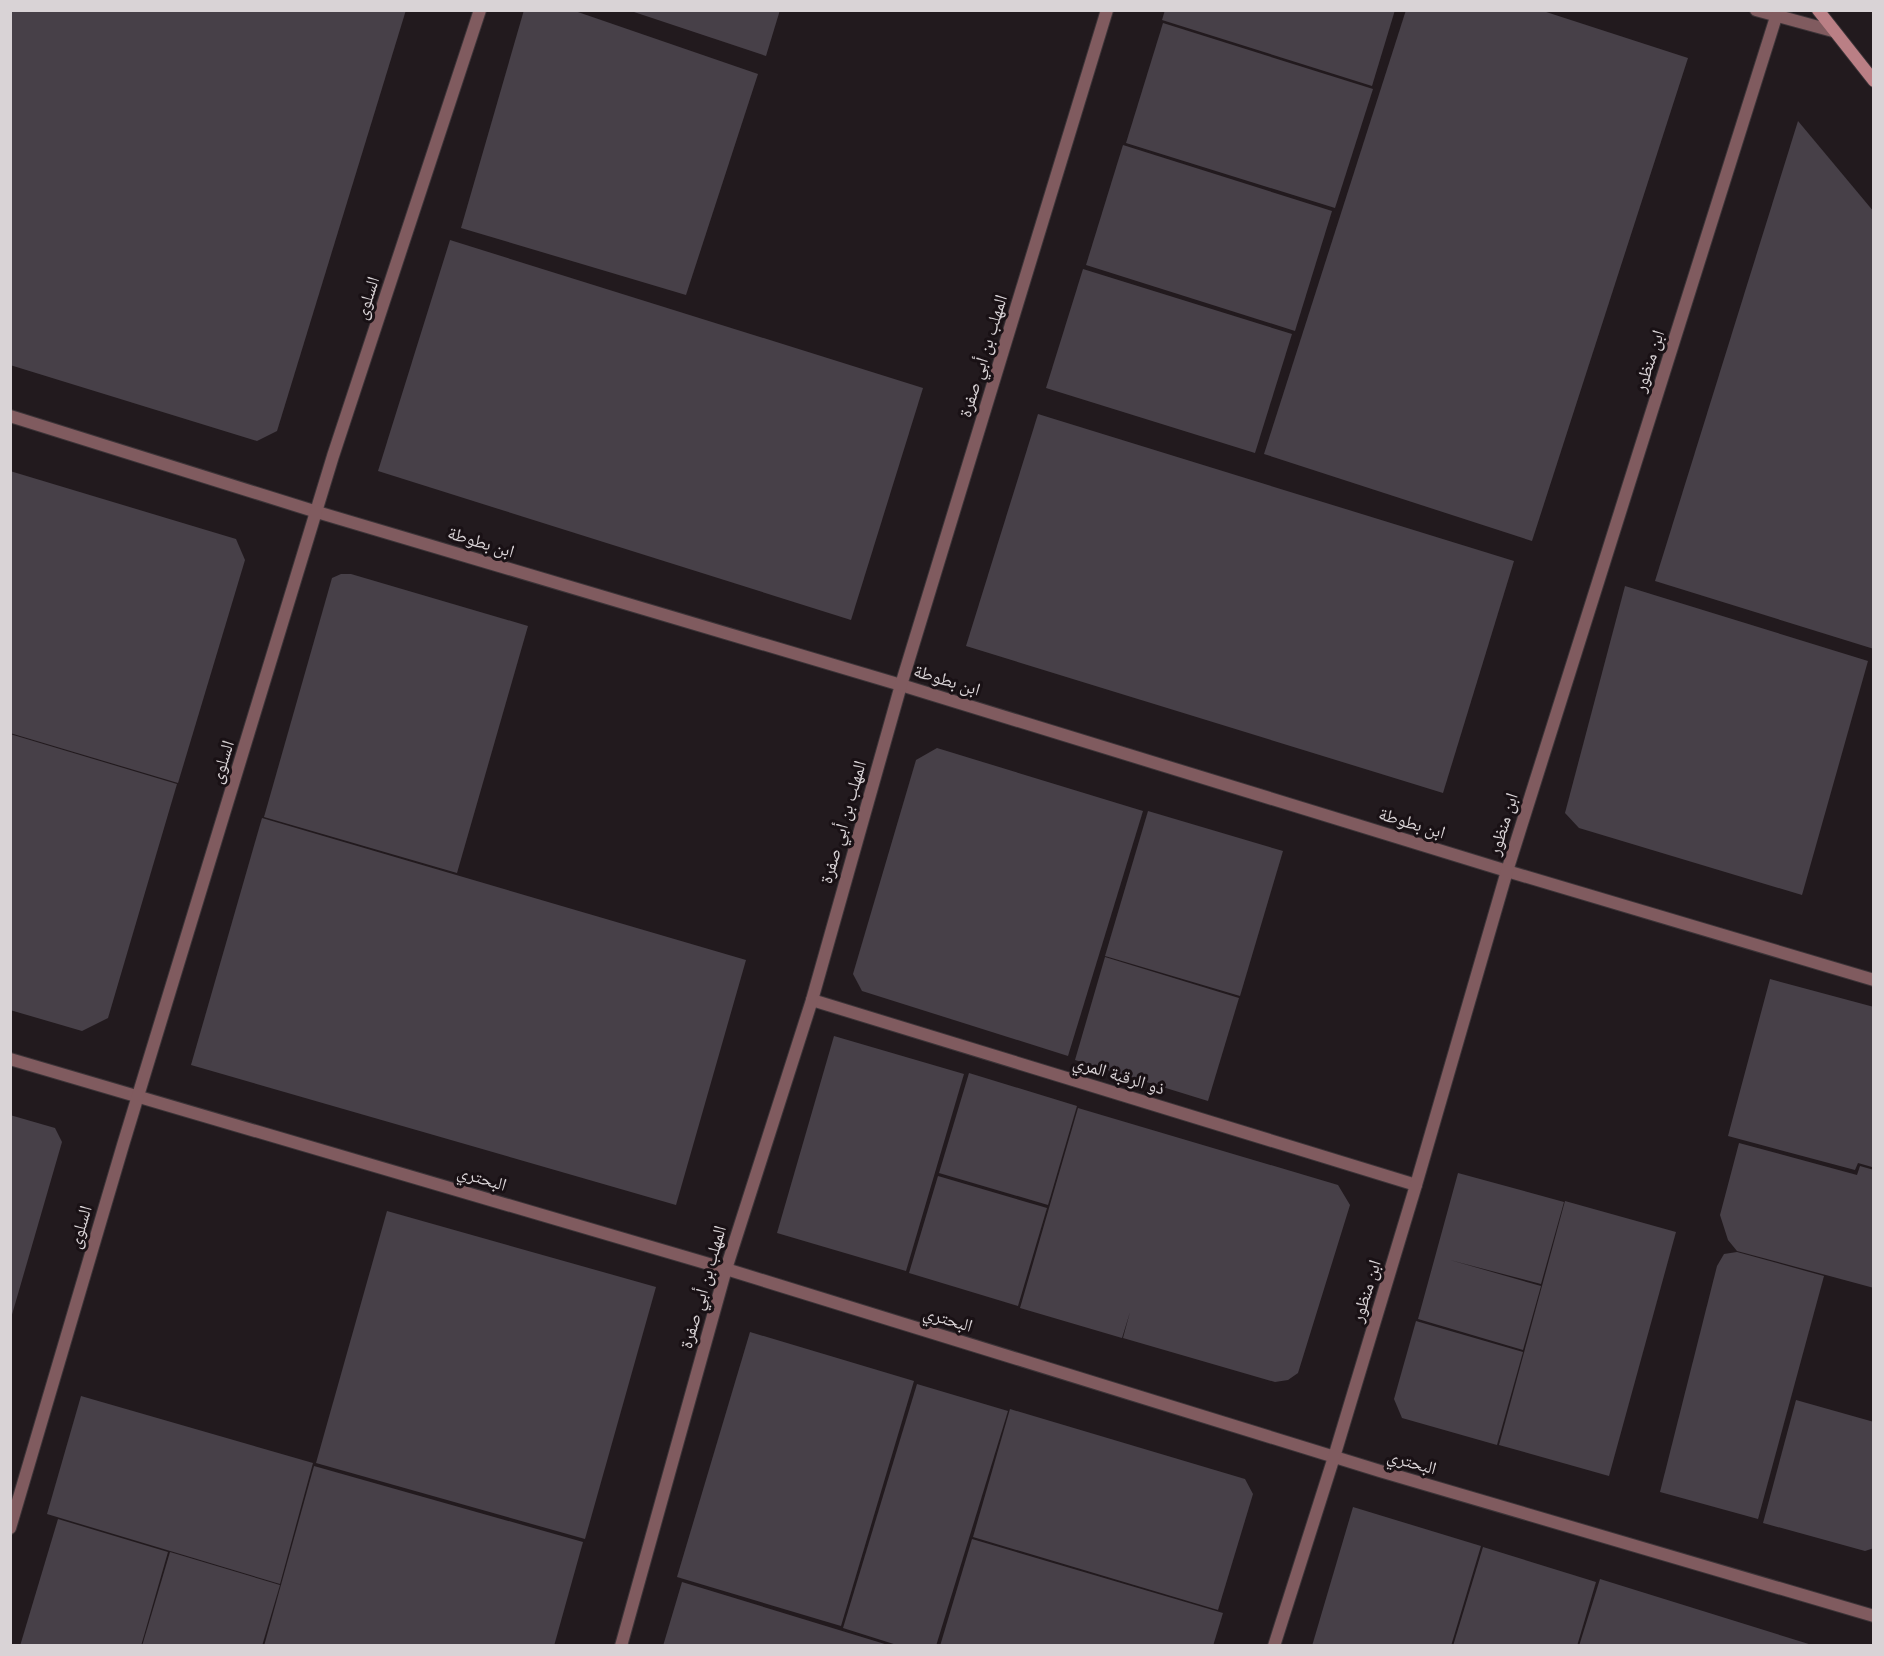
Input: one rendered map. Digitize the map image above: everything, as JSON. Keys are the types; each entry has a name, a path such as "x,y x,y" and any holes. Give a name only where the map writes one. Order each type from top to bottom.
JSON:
{"main road":[{"path":"1818,10 1874,81"}],"street":[{"name":"السلوى","path":"10,1528 317,512 480,10"},
{"name":"المهلب بن أبي صفرة","path":"621,1646 726,1269 812,1000 901,685 1107,10"},
{"path":"1756,10 1833,31"},
{"name":"ابن منظور","path":"1275,1646 1416,1185 1507,872 1776,17"},
{"name":"ابن بطوطة","path":"10,416 317,512 901,685 1507,872 1874,980"},
{"name":"ذو الرقبة المري","path":"812,1000 1416,1185"},
{"name":"البحتري","path":"10,1059 726,1269 1334,1457 1874,1616"}],"building":[{"path":"10,10 406,10 277,431 257,441 10,365"},
{"path":"524,10 572,10 758,74 686,295 461,228"},
{"path":"628,10 780,10 766,56"},
{"path":"1165,10 1395,10 1372,86 1162,20"},
{"path":"1406,10 1540,10 1688,58 1532,541 1264,454"},
{"path":"1163,23 1373,89 1335,208 1126,143"},
{"path":"1798,121 1874,212 1874,649 1655,581"},
{"path":"1123,145 1332,211 1295,331 1086,265"},
{"path":"450,240 923,388 851,620 378,471"},
{"path":"1083,269 1292,334 1255,453 1046,388"},
{"path":"1038,414 1514,561 1443,793 966,646"},
{"path":"10,471 236,539 245,560 178,783 10,733"},
{"path":"341,574 351,574 528,626 457,873 264,817 332,578"},
{"path":"1625,586 1868,661 1802,895 1579,828 1565,813"},
{"path":"10,734 177,784 108,1018 82,1031 10,1010"},
{"path":"937,748 1143,811 1068,1056 862,991 853,974 916,760"},
{"path":"1148,811 1283,851 1240,996 1105,956"},
{"path":"262,818 746,960 676,1205 191,1065"},
{"path":"1105,957 1239,998 1208,1101 1075,1060"},
{"path":"1770,979 1874,1007 1872,1167 1858,1163 1855,1170 1728,1136"},
{"path":"834,1036 964,1074 906,1271 777,1233"},
{"path":"969,1073 1077,1106 1048,1205 939,1173"},
{"path":"1078,1108 1338,1185 1350,1205 1298,1373 1288,1380 1275,1382 1123,1338 1130,1312 1122,1338 1020,1308"},
{"path":"10,1115 55,1128 62,1142 11,1318"},
{"path":"1739,1143 1857,1175 1860,1166 1874,1170 1874,1288 1737,1251 1728,1240 1720,1215"},
{"path":"1458,1173 1564,1202 1541,1284 1450,1260 1541,1286 1523,1350 1418,1319"},
{"path":"938,1176 1047,1208 1018,1306 909,1273"},
{"path":"1565,1201 1676,1232 1609,1476 1499,1445"},
{"path":"387,1211 656,1287 585,1539 316,1463"},
{"path":"1737,1252 1824,1276 1758,1519 1660,1492 1717,1266 1724,1254"},
{"path":"1416,1321 1523,1352 1497,1445 1402,1418 1394,1399"},
{"path":"750,1332 914,1381 841,1626 677,1577"},
{"path":"917,1384 1008,1411 936,1646 900,1646 843,1628"},
{"path":"81,1396 313,1463 280,1584 47,1514"},
{"path":"1796,1400 1874,1422 1874,1548 1865,1551 1763,1523"},
{"path":"1010,1409 1245,1479 1253,1494 1218,1610 973,1537"},
{"path":"314,1466 583,1542 554,1646 264,1646"},
{"path":"1353,1507 1481,1546 1451,1646 1312,1646"},
{"path":"58,1519 168,1552 141,1646 20,1646"},
{"path":"972,1539 1223,1613 1213,1646 940,1646"},
{"path":"1483,1547 1596,1582 1577,1646 1453,1646"},
{"path":"170,1552 280,1585 262,1646 142,1646"},
{"path":"1600,1579 1812,1645 1812,1646 1579,1646"},
{"path":"682,1582 888,1645 888,1646 663,1646"}]}
